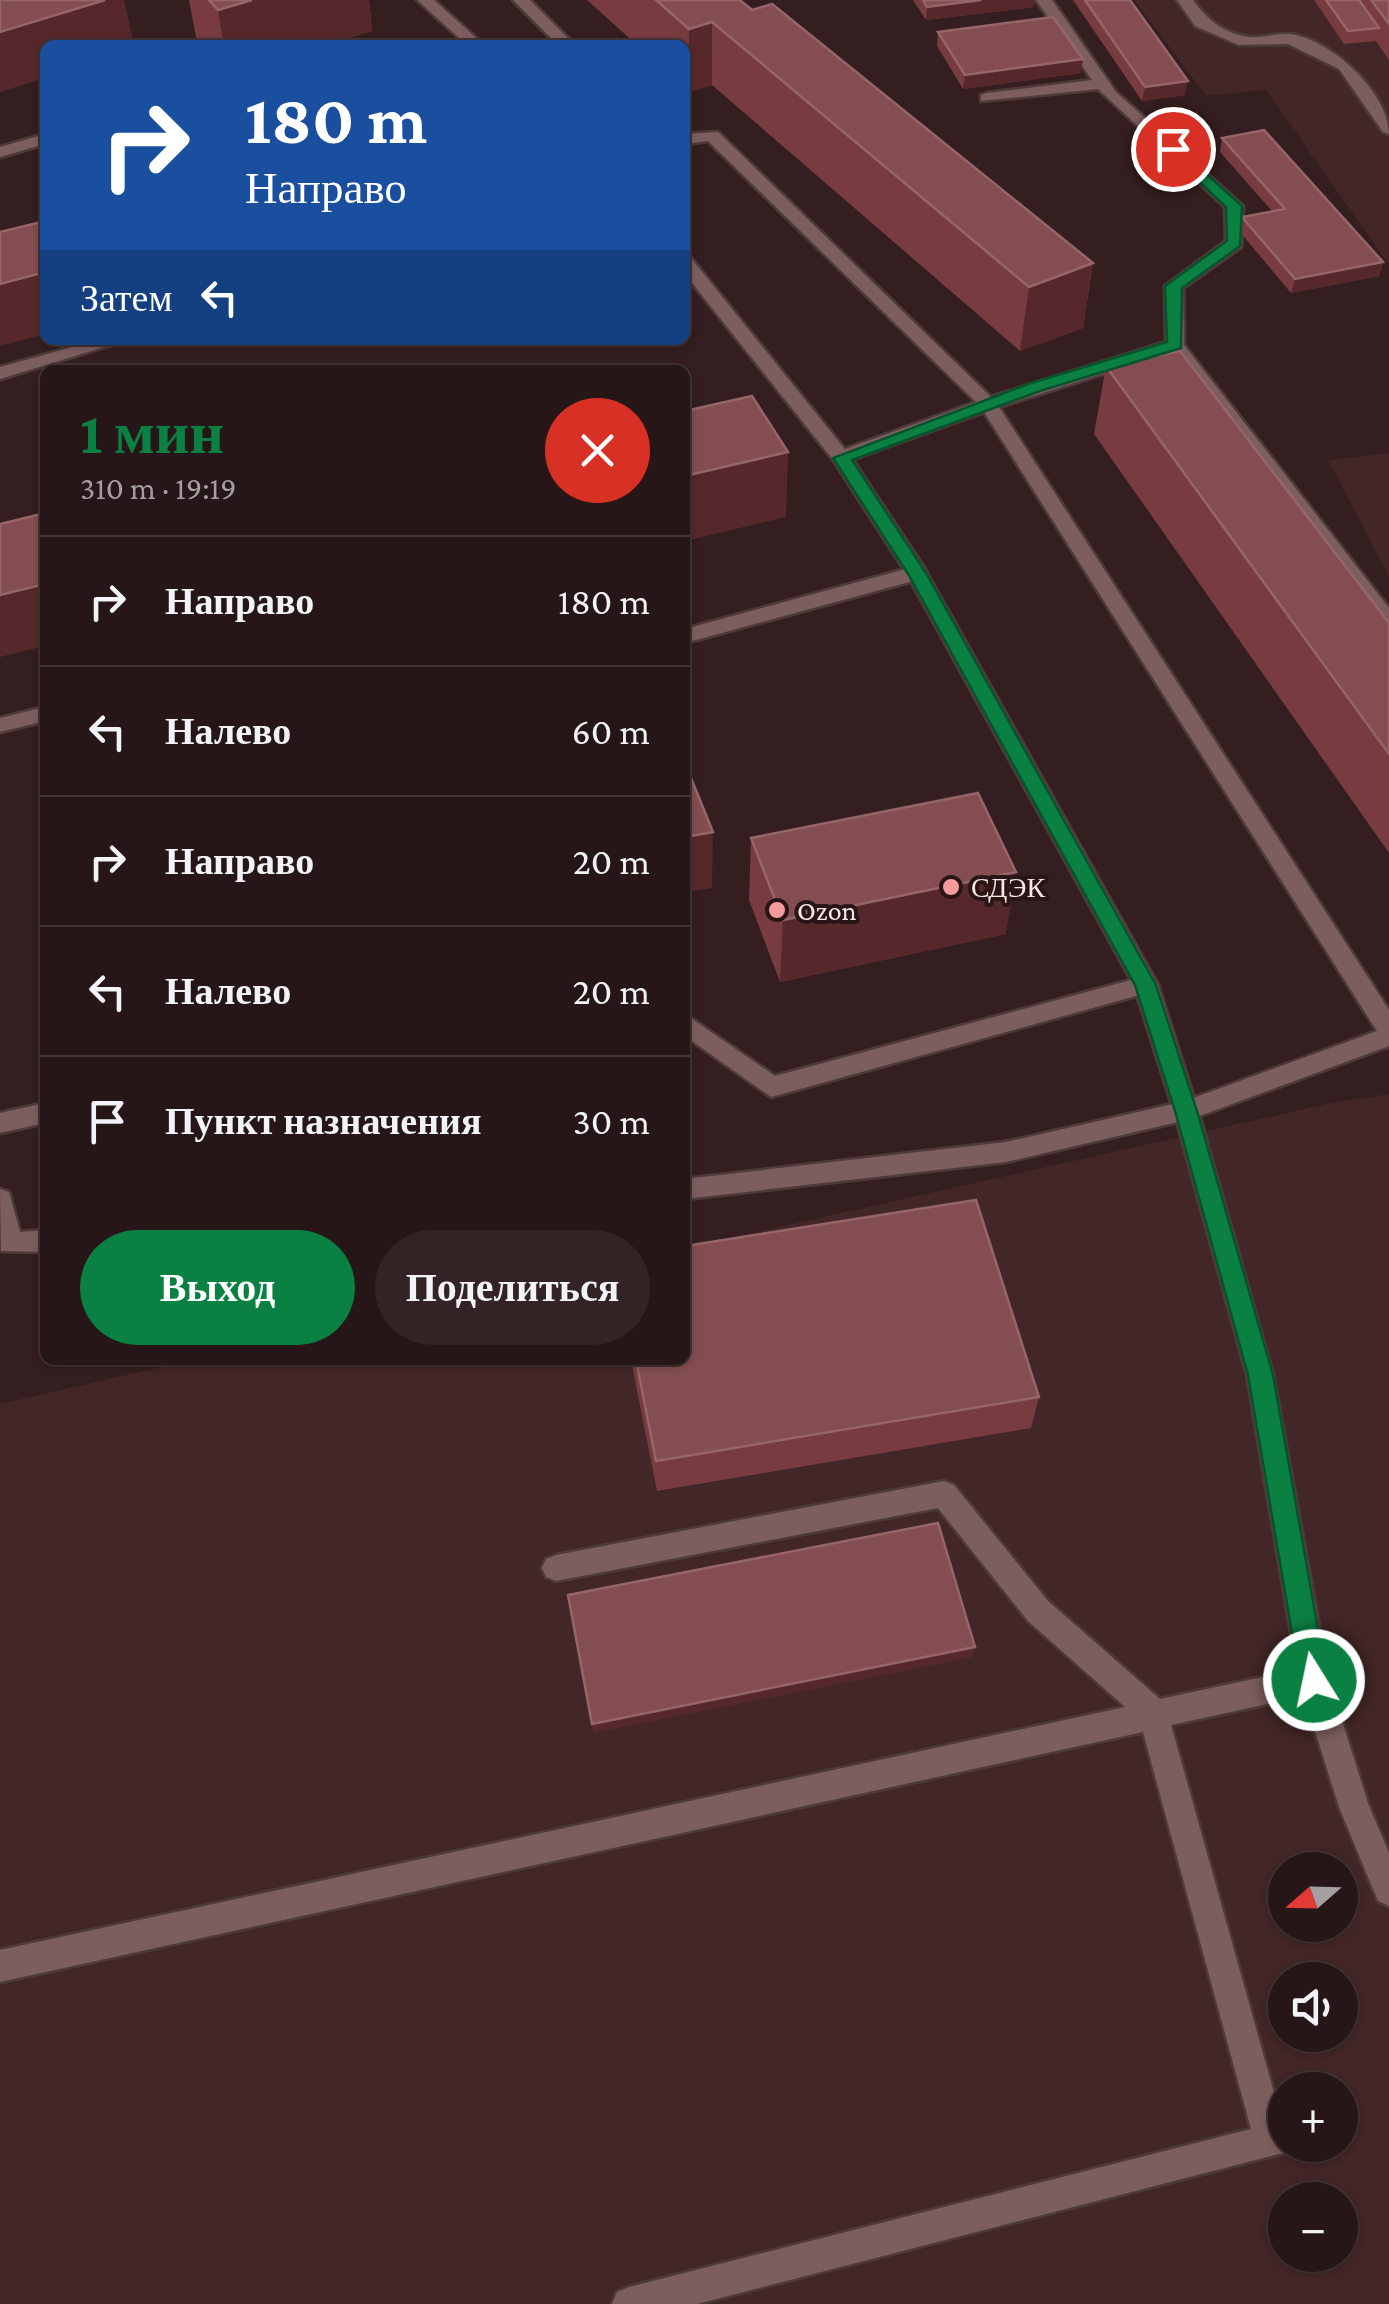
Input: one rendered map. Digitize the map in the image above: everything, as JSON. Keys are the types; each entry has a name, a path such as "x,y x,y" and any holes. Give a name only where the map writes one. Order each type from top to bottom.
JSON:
{"street":[{"path":"425,0 470,40"},
{"path":"520,0 562,40"},
{"path":"1044,0 1101,84 1234,206 1235,243 1174,286 1176,345 1389,622"},
{"path":"1185,0 1201,23 1246,42 1290,39 1345,66 1389,129"},
{"path":"1036,20 1056,18"},
{"path":"987,98 1101,84"},
{"path":"690,138 712,136 988,404 1389,1033 1186,1111 1006,1152 690,1189"},
{"path":"0,152 40,140"},
{"path":"690,268 841,458 917,573 1146,985 1186,1111 1260,1375 1314,1680 1354,1807 1389,1890"},
{"path":"0,373 100,345"},
{"path":"841,458 988,404 1176,345"},
{"path":"690,635 917,573"},
{"path":"0,725 40,715"},
{"path":"690,1028 771,1088 1146,985"},
{"path":"0,1124 40,1114"},
{"path":"0,1198 10,1243 40,1241"},
{"path":"556,1568 944,1494 1038,1610 1152,1712 1271,2140 629,2304"},
{"path":"0,1966 1152,1712 1314,1680"}],"shaded area":[{"path":"1134,0 1389,0 1389,265 1266,90 1206,96"},
{"path":"1389,453 1389,577 1328,460"},
{"path":"1389,1094 1389,2304 0,2304 0,1404 170,1365 690,1365 690,1247 1331,1103"}],"building":[{"path":"0,0 105,0 0,32"},
{"path":"209,0 252,0 218,10"},
{"path":"656,0 740,0 752,10 772,4 1093,263 1029,287 712,22 689,29"},
{"path":"923,0 981,0 927,7"},
{"path":"1085,0 1130,0 1188,81 1145,87"},
{"path":"1326,0 1359,0 1379,28 1348,31"},
{"path":"1371,0 1389,0 1389,24"},
{"path":"1053,17 1083,59 965,75 938,32"},
{"path":"1264,130 1383,262 1295,279 1242,217 1285,209 1222,138"},
{"path":"40,222 40,273 0,284 0,232"},
{"path":"1180,351 1389,623 1389,754 1106,366"},
{"path":"752,396 788,452 690,475 690,410"},
{"path":"40,514 40,585 0,595 0,524"},
{"path":"690,775 713,832 690,836"},
{"path":"978,793 1016,872 783,920 751,838"},
{"path":"976,1200 1039,1397 656,1461 637,1365 690,1365 690,1245"},
{"path":"938,1523 975,1647 592,1724 568,1595"}],"place":[{"name":"СДЭК","path":"951,887"},
{"name":"Ozon","path":"777,910"}],"route":[{"path":"1173,149 1234,206 1235,243 1174,286 1176,345 1034,388 841,458 917,573 1146,985 1186,1111 1260,1375 1314,1680"}]}
